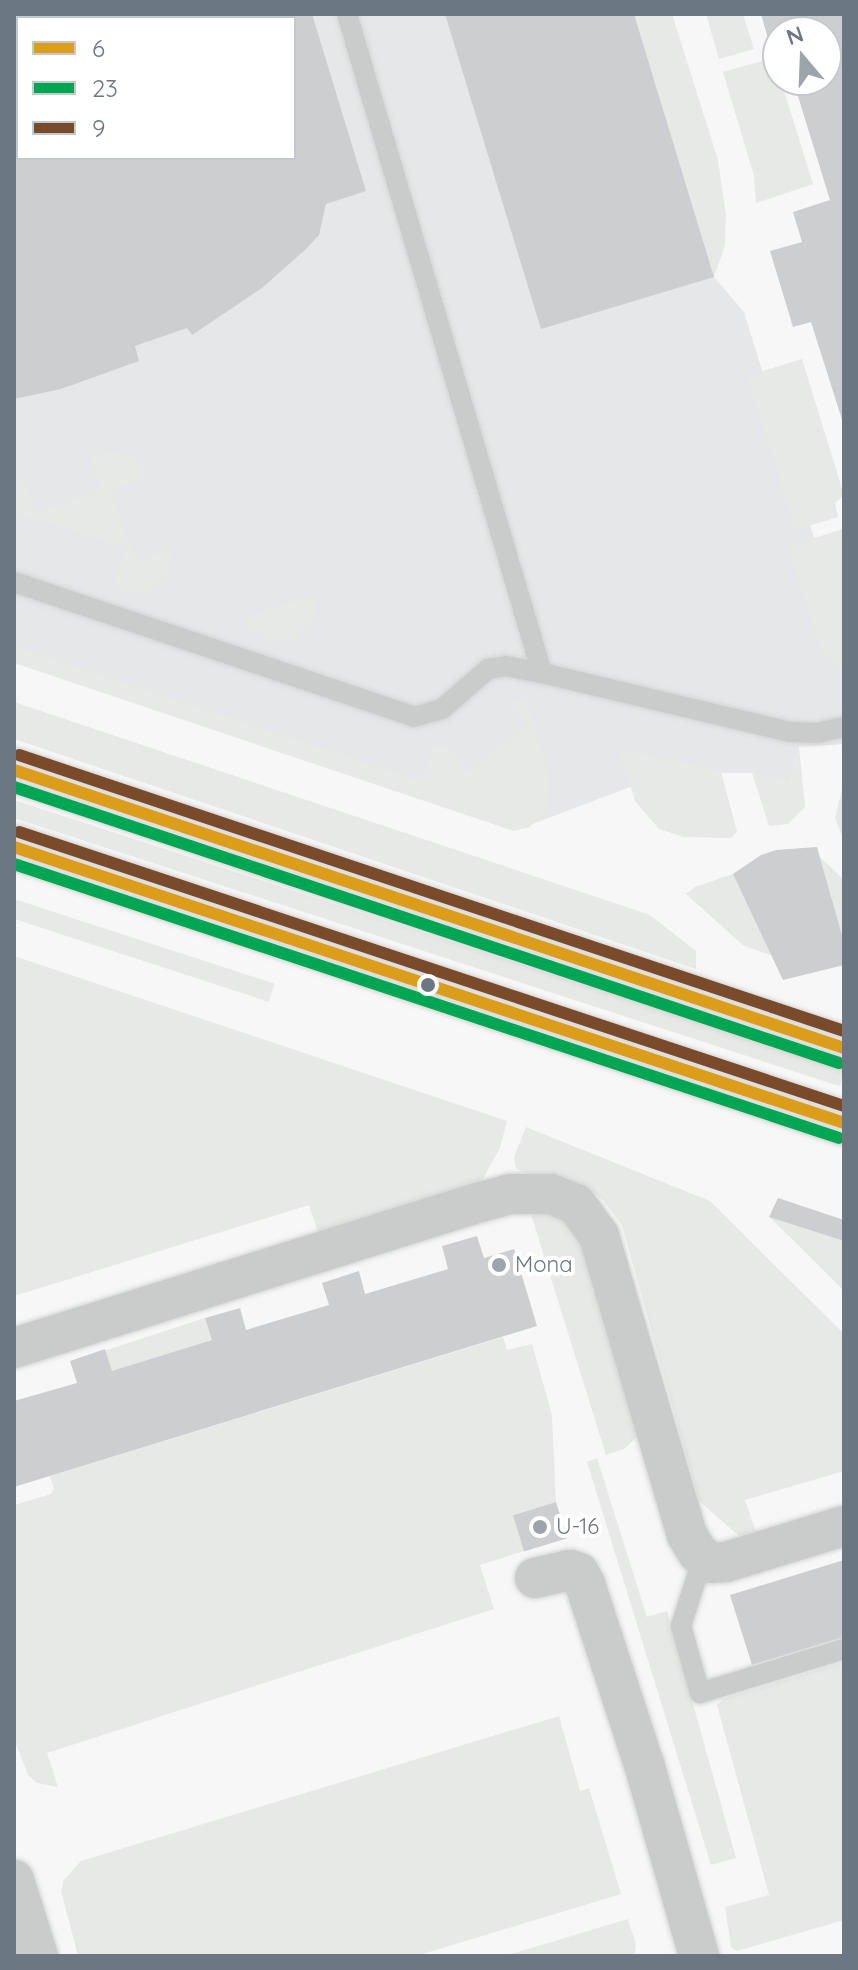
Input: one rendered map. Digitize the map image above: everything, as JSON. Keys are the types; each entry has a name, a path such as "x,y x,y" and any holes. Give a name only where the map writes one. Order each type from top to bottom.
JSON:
{"main road":[{"path":"14,770 844,1048"},
{"path":"14,847 844,1123"}],"street":[{"path":"14,1348 477,1203 511,1194 551,1194 576,1204 589,1217 599,1236 687,1535 703,1557 711,1563 726,1562 844,1526"},
{"path":"535,1578 570,1570 579,1573 585,1584 644,1764 699,1956"},
{"path":"14,1880 38,1956"}],"lane":[{"path":"347,14 542,673"},
{"path":"14,582 414,717 442,709 488,669 506,666 790,732 817,733 844,727"},
{"path":"703,1557 681,1626 700,1693 844,1649"}],"shaded area":[{"path":"14,14 634,14 714,277 744,312 844,634 844,744 799,747 790,784 752,773 667,773 514,831 14,657"},
{"path":"634,14 672,14 718,160 726,215 725,245 714,277"},
{"path":"706,14 743,14 754,49 719,59"},
{"path":"762,61 762,96 786,96 813,184 756,203 754,176 723,72"},
{"path":"802,359 844,495 835,503 838,517 795,530 747,376"},
{"path":"115,451 136,459 147,477 110,490 136,561 169,550 172,557 163,582 146,595 120,590 114,585 126,548 14,512 14,480 24,477 36,512 101,490 90,455"},
{"path":"842,529 844,671 821,651 788,547"},
{"path":"316,595 315,617 296,639 265,640 246,624 244,617"},
{"path":"14,646 420,781 434,746 449,748 467,772 528,725 510,701 526,697 550,779 547,807 530,827 514,831 14,663"},
{"path":"14,702 650,915 696,951 696,969 14,739"},
{"path":"799,747 805,807 788,824 769,826 752,773 790,784"},
{"path":"619,750 721,771 737,832 731,838 684,837 659,829 635,801"},
{"path":"844,781 844,841 835,818"},
{"path":"14,800 844,1070 840,1086 14,818"},
{"path":"820,857 844,880 844,942"},
{"path":"733,874 773,956 744,946 686,894 695,887"},
{"path":"14,899 275,984 269,1002 14,919"},
{"path":"14,956 507,1121 500,1148 481,1182 320,1239 309,1205 14,1296"},
{"path":"526,1127 710,1201 844,1334 844,1471 745,1500 756,1532 739,1536 699,1501 622,1225 604,1201 588,1188 564,1178 526,1174 516,1168 514,1157"},
{"path":"530,1211 561,1215 580,1231 639,1435 624,1449 606,1455"},
{"path":"769,1217 844,1241 844,1291 789,1236"},
{"path":"205,1318 212,1340 112,1372 105,1350"},
{"path":"503,1337 507,1350 532,1344 552,1415 556,1502 513,1515 524,1551 480,1565 494,1609 47,1753 58,1787 37,1783 28,1775 14,1739 14,1505 51,1494 54,1489 50,1476"},
{"path":"597,1458 647,1617 667,1611 736,1858 711,1865 587,1462"},
{"path":"844,1662 844,1920 737,1951 731,1947 725,1907 769,1895 717,1705 725,1698"},
{"path":"559,1716 580,1791 589,1788 621,1894 416,1956 78,1956 61,1891 64,1880 81,1861"},
{"path":"628,1919 636,1945 634,1956 505,1956"}],"building":[{"path":"14,14 312,14 366,191 326,204 319,235 306,249 262,288 192,335 187,328 135,346 139,361 61,389 14,399"},
{"path":"445,14 634,14 714,277 541,329"},
{"path":"761,14 844,14 844,426 811,322 793,327 770,251 802,242 793,212 830,200 798,96 842,96 842,16 762,18"},
{"path":"817,847 844,942 844,965 783,980 733,874 761,855 776,850"},
{"path":"778,1198 844,1220 844,1241 769,1217"},
{"path":"477,1236 484,1258 514,1249 537,1326 14,1487 14,1401 77,1383 70,1361 105,1349 112,1371 212,1340 205,1318 240,1308 246,1330 329,1305 322,1283 359,1271 365,1294 448,1269 442,1246"},
{"name":"U-16","path":"556,1502 567,1538 524,1551 513,1515"},
{"path":"844,1560 844,1637 752,1665 730,1595"}],"transit line":[{"name":"9","path":"19,755 844,1031"},
{"name":"6","path":"14,770 844,1048"},
{"name":"23","path":"14,787 839,1063"},
{"name":"9","path":"19,832 844,1106"},
{"name":"6","path":"14,847 844,1123"},
{"name":"23","path":"14,864 839,1138"}],"place":[{"name":"Mona","path":"499,1265"},
{"name":"U-16","path":"540,1527"}]}
